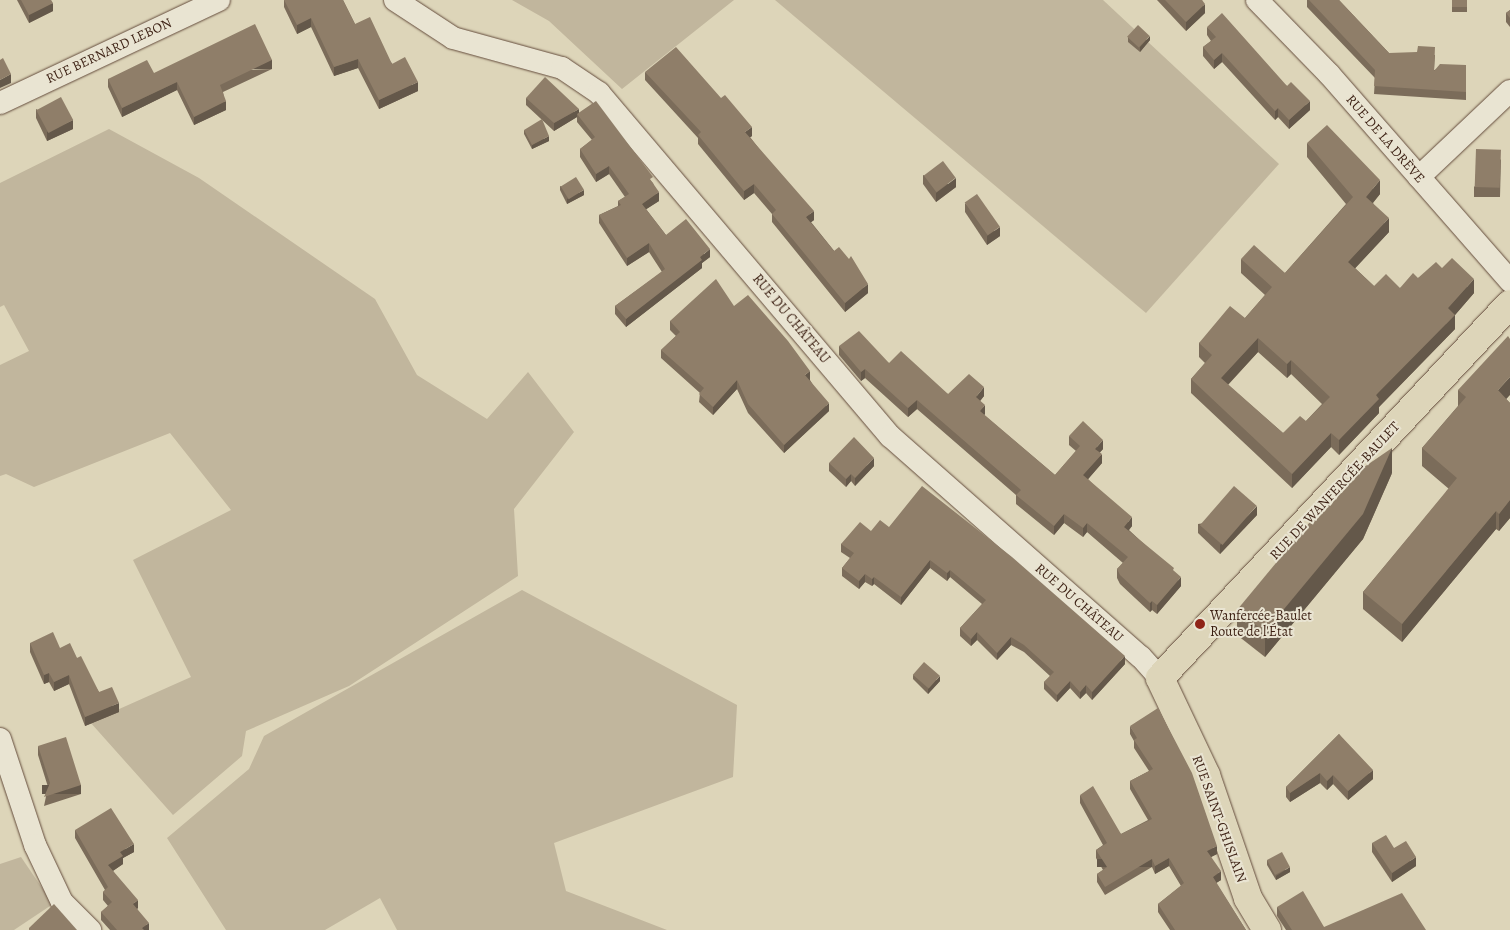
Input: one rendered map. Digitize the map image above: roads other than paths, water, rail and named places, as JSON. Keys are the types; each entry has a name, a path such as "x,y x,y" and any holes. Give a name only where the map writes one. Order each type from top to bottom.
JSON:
{"main road":[{"name":"RUE DE WANFERCÉE-BAULET","path":"1160,678 1510,304"},
{"name":"RUE SAINT-GHISLAIN","path":"1160,678 1206,775 1248,898 1267,930"}],"street":[{"name":"RUE BERNARD LEBON","path":"0,103 219,0"},
{"name":"RUE DE LA DRÈVE","path":"1257,0 1329,74 1510,281"},
{"name":"RUE DU CHÂTEAU","path":"398,3 453,38 562,68 599,93 890,436 1142,657 1160,678"},
{"path":"1418,177 1510,91"},
{"path":"0,740 35,845 62,902 90,930"}],"place":[{"name":"Wanfercée-Baulet Route de l'État","path":"1200,624"}]}
